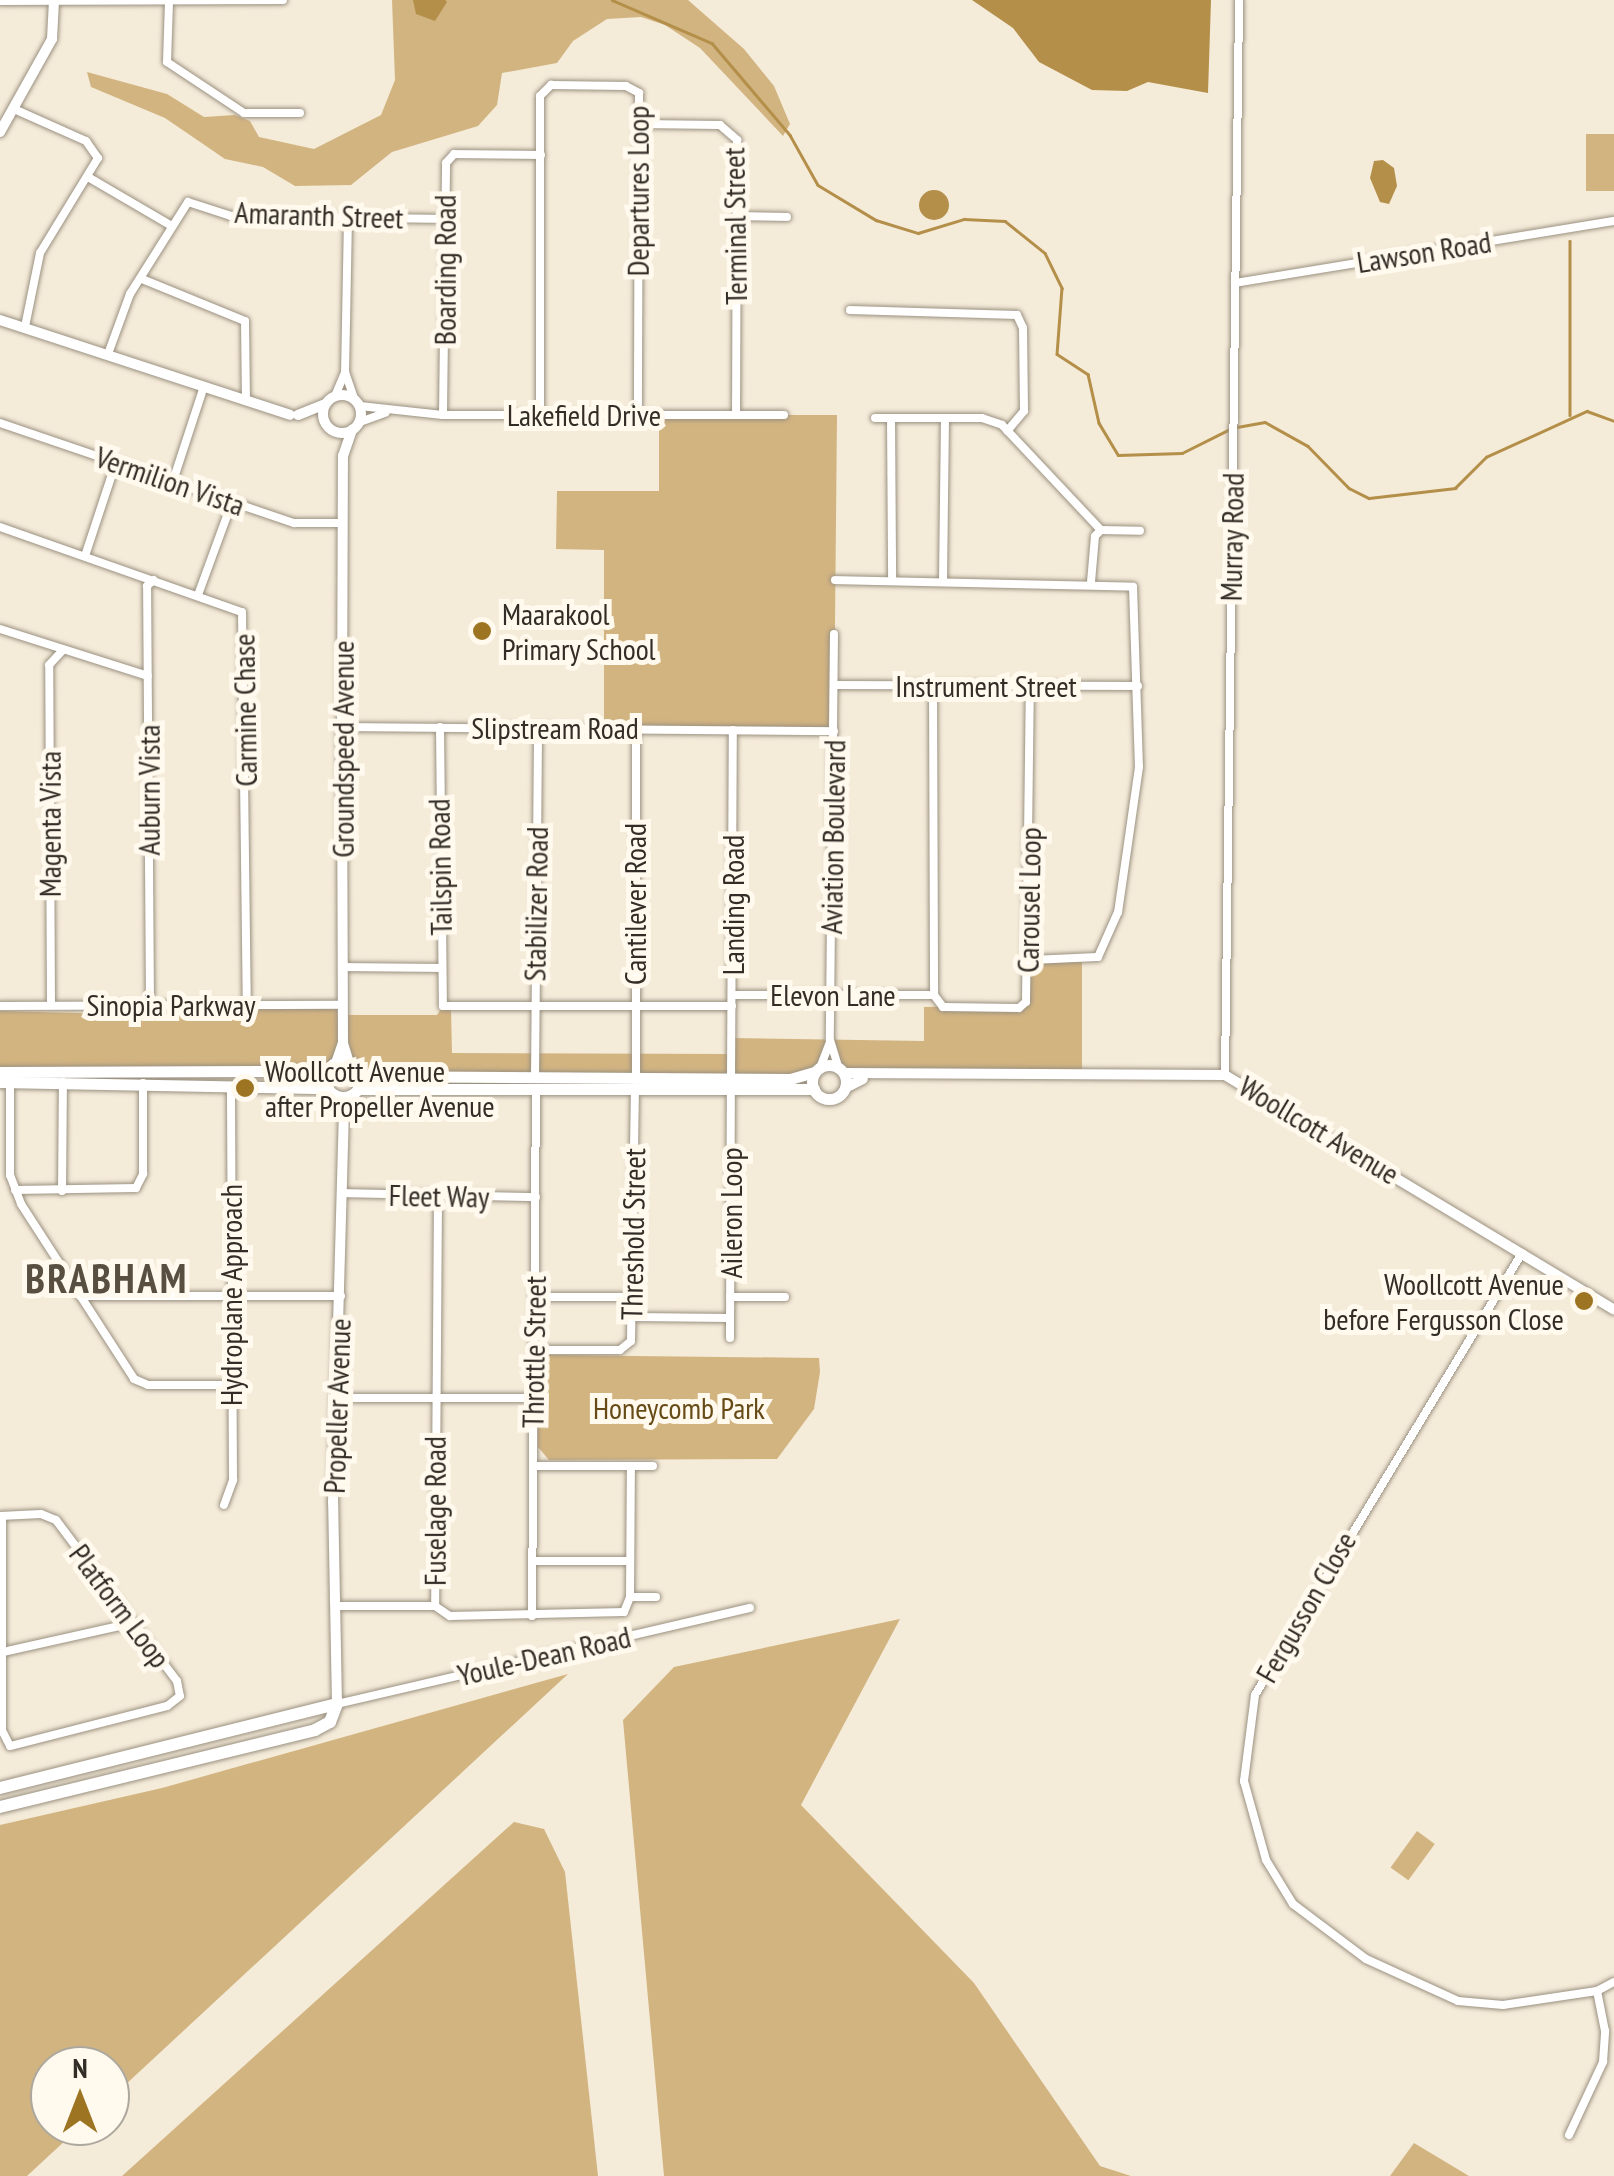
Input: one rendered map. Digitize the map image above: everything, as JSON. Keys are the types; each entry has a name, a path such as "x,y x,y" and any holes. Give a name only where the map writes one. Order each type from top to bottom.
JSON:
{"main road":[{"path":"0,1072 337,1066 360,1076 354,1092"},
{"path":"332,1092 337,1066"},
{"name":"Woollcott Avenue","path":"360,1076 535,1083 731,1083 790,1080 818,1070 841,1071"},
{"path":"814,1089 818,1070"},
{"path":"841,1071 845,1088"},
{"name":"Woollcott Avenue","path":"5,1082 232,1084 332,1092 535,1083"},
{"name":"Woollcott Avenue","path":"731,1083 814,1089 832,1098 845,1088"},
{"name":"Youle-Dean Road","path":"0,1788 337,1704"},
{"name":"Youle-Dean Road","path":"0,1807 315,1730 330,1722 337,1704"}],"street":[{"path":"0,1 282,0"},
{"name":"Murray Road","path":"1224,1075 1239,0"},
{"path":"0,132 52,39 54,1"},
{"path":"169,2 167,62 244,113 300,113"},
{"name":"Departures Loop","path":"540,415 540,96 546,87 632,88 641,101 638,415"},
{"path":"14,109 95,148 98,158 40,253 25,327"},
{"name":"Terminal Street","path":"640,124 728,127 737,140 736,415"},
{"name":"Boarding Road","path":"444,415 448,158 540,155"},
{"path":"88,178 172,226 142,279 108,354"},
{"name":"Amaranth Street","path":"172,226 188,202 231,216 446,219"},
{"path":"738,216 787,217"},
{"path":"294,415 330,400 357,402 346,372 348,218"},
{"name":"Lawson Road","path":"1235,283 1614,221"},
{"path":"142,279 245,321 246,399"},
{"path":"850,310 1017,316 1023,328 1024,411 1007,431"},
{"path":"0,320 328,426 356,426"},
{"path":"328,426 330,400 346,372"},
{"path":"172,482 204,386"},
{"name":"Lakefield Drive","path":"357,402 385,413 444,415 784,415"},
{"name":"Groundspeed Avenue","path":"337,1066 343,1042 344,456 356,426 357,402"},
{"name":"Lakefield Drive","path":"356,426 385,413"},
{"path":"875,418 982,418 1007,431 1101,530 1140,531"},
{"path":"891,418 892,580"},
{"path":"943,581 944,419"},
{"name":"Vermilion Vista","path":"0,423 294,523 344,523"},
{"name":"Groundspeed Avenue","path":"328,426 344,456"},
{"path":"85,556 116,462"},
{"path":"198,595 232,502"},
{"name":"Carmine Chase","path":"0,527 235,607 245,620 247,1005"},
{"path":"1091,582 1093,544 1101,530"},
{"name":"Auburn Vista","path":"150,1004 148,586 154,580"},
{"path":"835,580 1091,582 1132,587 1138,784 1118,912 1105,948 1088,960 1030,960"},
{"path":"0,629 148,676"},
{"name":"Aviation Boulevard","path":"834,634 830,1040 841,1071"},
{"name":"Magenta Vista","path":"51,1005 49,666 63,650"},
{"name":"Instrument Street","path":"834,684 1138,686"},
{"path":"933,686 934,995"},
{"name":"Carousel Loop","path":"934,995 943,1007 1018,1008 1028,996 1030,687"},
{"name":"Slipstream Road","path":"342,727 834,731"},
{"name":"Tailspin Road","path":"440,728 443,1006 534,1007"},
{"name":"Stabilizer Road","path":"535,1083 538,728"},
{"name":"Cantilever Road","path":"635,1083 636,729"},
{"name":"Landing Road","path":"731,1083 734,730"},
{"path":"343,967 441,968"},
{"name":"Elevon Lane","path":"732,995 934,995"},
{"name":"Sinopia Parkway","path":"0,1006 343,1005"},
{"path":"534,1007 732,1006"},
{"name":"Aviation Boulevard","path":"818,1070 830,1040"},
{"name":"Woollcott Avenue","path":"841,1071 869,1076 1224,1075 1614,1310"},
{"name":"Woollcott Avenue","path":"845,1088 869,1076"},
{"path":"5,1082 16,1190 134,1379 148,1385 231,1385"},
{"path":"62,1191 63,1082"},
{"path":"16,1190 136,1188 143,1174 143,1083"},
{"name":"Throttle Street","path":"532,1616 535,1083"},
{"name":"Threshold Street","path":"534,1350 620,1350 631,1341 635,1083"},
{"name":"Aileron Loop","path":"730,1338 731,1083"},
{"name":"Hydroplane Approach","path":"224,1505 233,1480 232,1084"},
{"path":"332,1092 344,1108"},
{"name":"Propeller Avenue","path":"337,1704 344,1108 354,1092"},
{"name":"Fleet Way","path":"342,1194 536,1197"},
{"name":"Fuselage Road","path":"438,1196 435,1606 450,1616 616,1616 630,1597"},
{"name":"Fergusson Close","path":"1522,1253 1293,1622 1255,1695 1244,1781 1266,1860 1293,1904 1366,1960 1458,2001 1503,2005 1597,1991 1614,1982"},
{"path":"80,1296 341,1296"},
{"path":"534,1297 634,1297"},
{"path":"730,1297 785,1298"},
{"path":"634,1317 730,1318"},
{"path":"340,1398 532,1398"},
{"path":"533,1466 653,1466"},
{"path":"631,1467 630,1597 656,1597"},
{"name":"Platform Loop","path":"1,1516 56,1520 133,1624 177,1681 180,1696 168,1706 10,1746 2,1730 1,1516"},
{"path":"532,1561 630,1561"},
{"path":"336,1606 435,1606"},
{"name":"Youle-Dean Road","path":"337,1704 750,1608"},
{"path":"3,1652 133,1624"},
{"path":"1569,2134 1603,2062 1605,2031 1597,1991"}],"green space":[{"path":"392,0 688,0 744,49 774,86 790,124 783,136 700,48 665,25 641,17 607,19 573,41 557,63 502,73 497,105 478,126 392,152 351,185 295,186 263,167 225,159 165,118 91,87 87,72 167,94 204,117 235,115 250,121 259,137 314,149 381,115 395,80"},
{"path":"1586,134 1614,134 1614,191 1586,191"},
{"path":"659,415 837,415 834,731 604,728 604,550 556,549 557,491 659,491"},
{"path":"1030,960 1082,962 1082,1076 869,1076 830,1065 793,1079 360,1076 349,1063 327,1071 0,1068 0,1011 116,1014 343,1005 344,1015 437,1015 443,1006 451,1008 452,1053 731,1054 732,1038 924,1041 924,1007 1023,1005"},
{"name":"Honeycomb Park","path":"548,1355 819,1358 820,1372 814,1409 777,1459 549,1460 538,1447 538,1364"},
{"path":"900,1619 801,1805 974,1983 1100,2166 1131,2176 664,2176 623,1720 674,1667"},
{"path":"568,1674 130,2080 130,2046 30,2046 30,2146 59,2146 27,2176 0,2176 0,1825 162,1788"},
{"path":"514,1822 544,1829 565,1872 598,2176 122,2176"},
{"path":"1417,1831 1435,1844 1408,1880 1391,1867"},
{"path":"1414,2143 1469,2176 1390,2176"}],"shaded area":[{"path":"413,0 447,2 435,21 416,14"},
{"path":"972,0 1211,0 1208,93 1148,82 1127,91 1092,90 1039,62 1013,28"},
{"path":"1383,160 1394,168 1397,186 1389,204 1380,202 1370,178 1374,161"},
{"path":"934,190 944,195 949,205 944,215 934,220 924,215 919,205 924,195"}],"waterway":[{"path":"612,0 712,43 790,135 818,185 876,220 918,233 964,219 1005,221 1045,253 1062,288 1057,354 1088,374 1099,423 1118,455 1182,453 1230,429"},
{"path":"1570,241 1570,415"},
{"path":"1237,427 1265,422 1308,446 1349,488 1369,498 1455,488 1486,457 1587,411 1614,421"}],"place":[{"name":"Maarakool Primary School","path":"482,631"},
{"name":"Woollcott Avenue after Propeller Avenue","path":"245,1088"},
{"name":"Woollcott Avenue before Fergusson Close","path":"1584,1301"}],"district":[{"name":"BRABHAM","path":"107,1278"}]}
